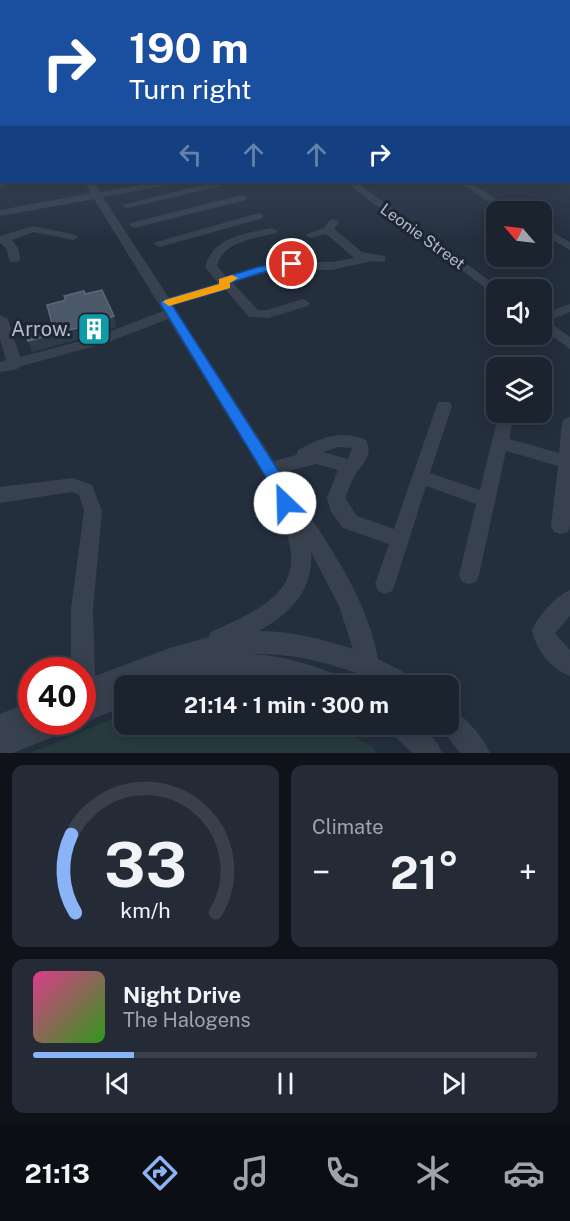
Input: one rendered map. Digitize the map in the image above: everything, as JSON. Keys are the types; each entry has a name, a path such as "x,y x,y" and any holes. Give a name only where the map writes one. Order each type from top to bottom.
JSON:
{"street":[{"path":"90,183 321,551 344,594 364,644 368,675"},
{"path":"0,213 163,183"},
{"path":"127,205 218,183"},
{"name":"Leonie Street","path":"351,183 486,283"},
{"path":"465,183 494,201"},
{"path":"171,195 186,212 198,233"},
{"path":"134,225 242,198"},
{"path":"10,199 16,210"},
{"path":"14,259 12,248 3,240 33,229 50,212"},
{"path":"160,244 259,216"},
{"path":"1,319 8,366 101,340 224,283 277,266 332,266 375,259 358,255 331,226 311,235"},
{"path":"33,229 73,237"},
{"path":"272,231 231,243 219,252 211,262 211,267 251,312 257,315 303,303"},
{"path":"552,235 570,247"},
{"path":"552,314 570,308"},
{"path":"552,330 570,344"},
{"path":"385,584 444,406"},
{"path":"469,575 504,423"},
{"path":"561,526 570,423"},
{"path":"274,477 331,442 348,440 360,445 361,452 357,462 346,475 337,502 347,520 399,539"},
{"path":"499,443 565,461"},
{"path":"299,461 346,475"},
{"path":"96,696 203,648 267,616 280,607 297,582 302,554 274,477"},
{"path":"420,477 485,499"},
{"path":"0,495 73,485 86,490 93,511 82,609 83,657"},
{"path":"570,600 543,630 543,636 550,646 570,664"},
{"path":"203,648 248,641 285,641 334,652 368,675"},
{"path":"174,675 234,664 279,667 311,675"},
{"path":"96,699 114,696"},
{"path":"0,726 18,719"},
{"path":"459,733 477,753"},
{"path":"0,746 27,735"},
{"path":"412,735 429,753"}],"green space":[{"path":"114,718 114,735 349,735 372,746 377,753 30,753 73,735 96,735 96,726"}],"building":[{"path":"102,290 114,316 28,341 26,334 53,327 47,305 66,300 64,296 84,291 85,294"}],"slow traffic":[{"path":"169,302 226,285 223,281 232,278"}],"place":[{"name":"Arrow.","path":"94,329"}],"route":[{"path":"285,503 279,485 165,303 226,285 223,281 258,270 292,264"}]}
